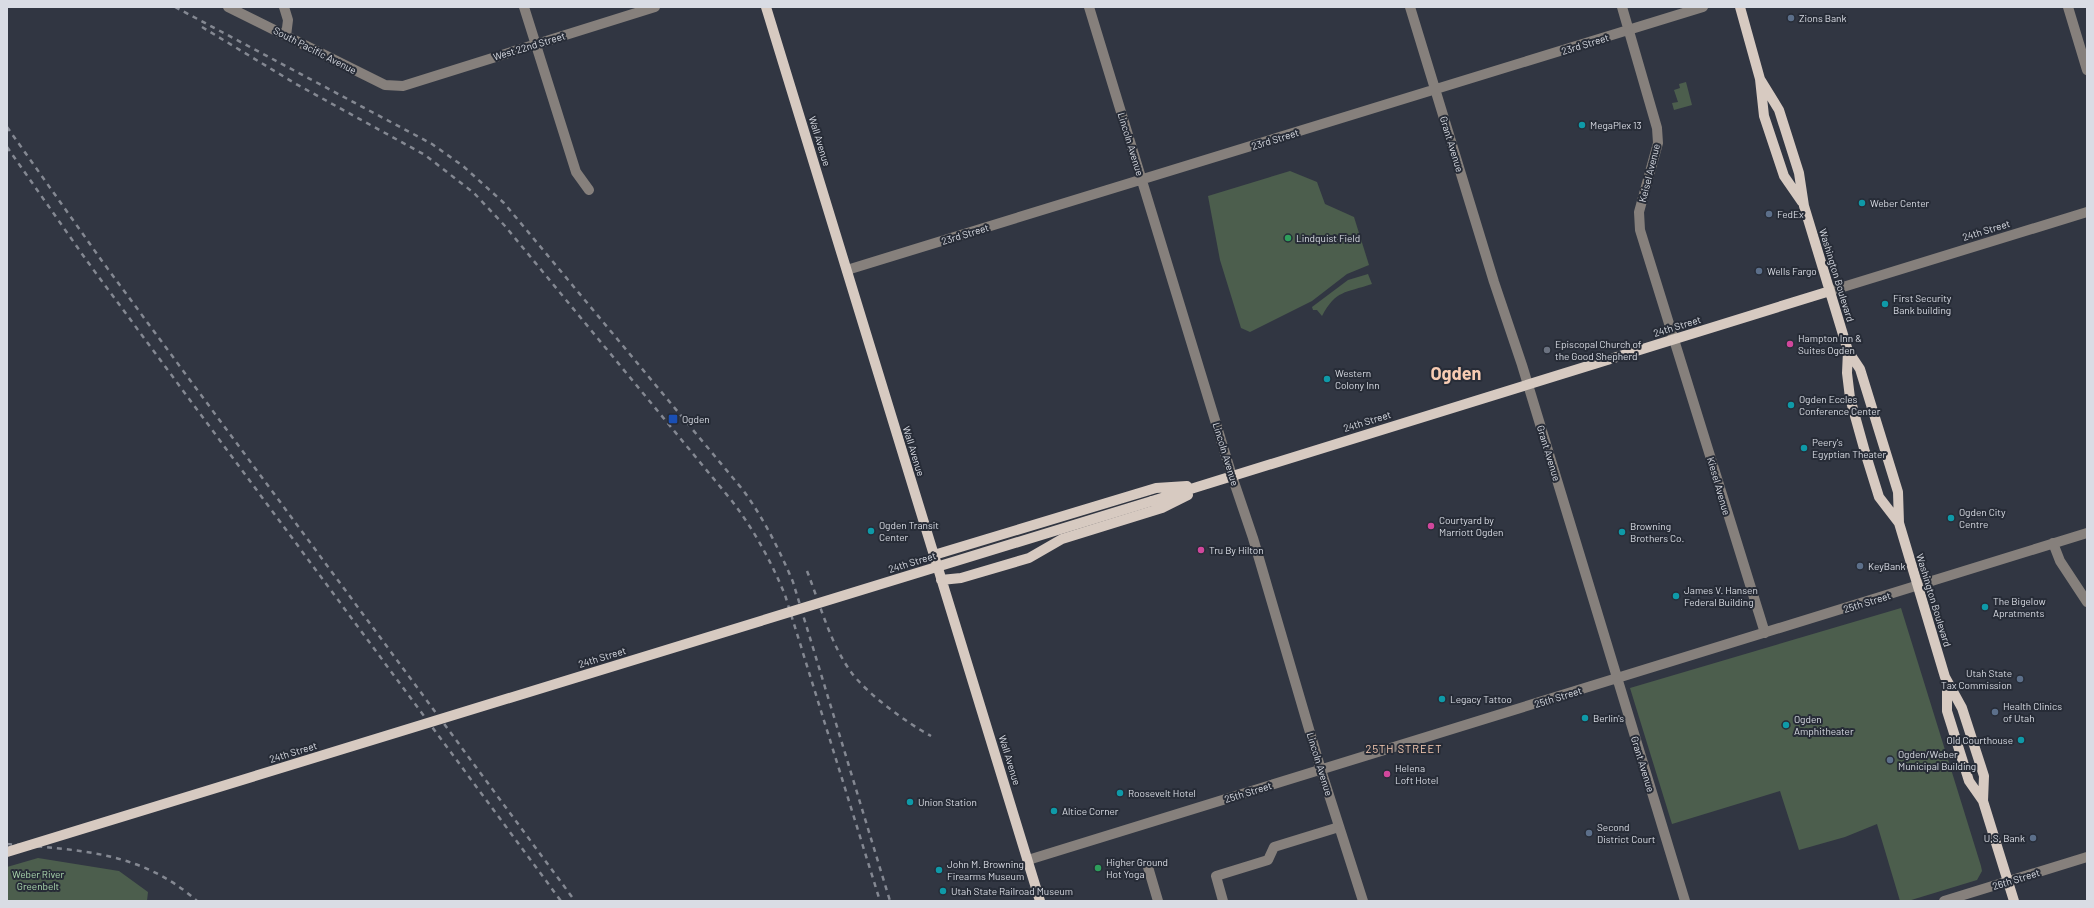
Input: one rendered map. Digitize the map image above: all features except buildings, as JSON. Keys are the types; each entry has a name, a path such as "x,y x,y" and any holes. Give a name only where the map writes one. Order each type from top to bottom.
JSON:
{"main road":[{"name":"Wall Avenue","path":"766,7 1040,901"},
{"name":"Washington Boulevard","path":"1740,7 1760,80 1764,116 1784,176 1804,206"},
{"name":"Washington Boulevard","path":"1760,80 1779,110 1798,173 1804,206 1848,351 1860,369 1898,492 1900,523 1917,586 1947,684 1962,708 1984,776 1983,801"},
{"name":"24th Street","path":"7,852 1205,485 1830,291"},
{"name":"Washington Boulevard","path":"1848,351 1847,373 1850,398 1865,452 1879,497 1900,523"},
{"name":"24th Street","path":"934,555 1156,488 1205,485"},
{"name":"24th Street","path":"941,580 961,578 1029,558 1062,539 1162,508 1205,485"},
{"name":"Washington Boulevard","path":"1947,684 1947,710 1970,781 1983,801 2014,901"}],"street":[{"name":"South Pacific Avenue","path":"228,7 385,85 403,86"},
{"path":"284,7 288,20 286,36"},
{"path":"524,7 576,172 589,190"},
{"name":"West 22nd Street","path":"403,86 635,10 655,7"},
{"name":"Lincoln Avenue","path":"1089,7 1232,476 1255,544 1321,770 1363,901"},
{"name":"Grant Avenue","path":"1410,7 1494,282 1528,384 1616,679 1685,901"},
{"name":"Keisel Avenue","path":"1622,7 1657,128 1658,143 1639,212 1640,230 1673,339"},
{"name":"23rd Street","path":"847,270 1703,7"},
{"path":"2068,7 2087,70"},
{"name":"24th Street","path":"1830,291 2087,212"},
{"name":"Kiesel Avenue","path":"1673,339 1765,633"},
{"name":"25th Street","path":"1028,860 2087,533"},
{"path":"2053,543 2060,561 2087,602"},
{"path":"1223,901 1216,876 1268,860 1274,847 1339,827"},
{"name":"26th Street","path":"1944,901 2087,857"},
{"path":"1148,867 1158,901"}],"green space":[{"path":"1686,82 1692,105 1674,110 1672,103 1678,102 1674,90 1680,88 1679,84"},
{"name":"Lindquist Field","path":"1290,171 1317,182 1325,204 1354,217 1369,265 1347,274 1312,301 1250,332 1241,328 1220,260 1208,196"},
{"path":"1368,274 1372,284 1348,291 1337,297 1332,301 1322,316 1317,310 1313,310 1312,307 1348,280"},
{"path":"1901,608 1981,866 1982,871 1977,880 1908,901 1900,901 1877,824 1845,837 1799,850 1780,791 1672,824 1630,688"},
{"name":"Weber River Greenbelt","path":"38,858 119,871 148,892 147,901 7,901 7,867"}],"railway":[{"path":"175,7 432,144 463,166 504,203 743,490 771,534 793,582 890,901"},
{"path":"202,27 296,84 425,155 474,193 505,226 732,501 762,546 785,595 880,901"},
{"path":"7,127 102,261 575,901"},
{"path":"7,147 87,261 561,901"},
{"path":"807,571 831,636 851,672 858,681 888,707 911,724 931,736"},
{"path":"7,844 59,848 108,856 154,872 176,884 197,901"}],"place":[{"name":"Zions Bank","path":"1791,18"},
{"name":"MegaPlex 13","path":"1582,125"},
{"name":"Weber Center","path":"1862,203"},
{"name":"FedEx","path":"1769,214"},
{"name":"Lindquist Field","path":"1288,238"},
{"name":"Wells Fargo","path":"1759,271"},
{"name":"First Security Bank building","path":"1885,304"},
{"name":"Hampton Inn & Suites Ogden","path":"1790,344"},
{"name":"Episcopal Church of the Good Shepherd","path":"1547,350"},
{"name":"Western Colony Inn","path":"1327,379"},
{"name":"Ogden Eccles Conference Center","path":"1791,405"},
{"name":"Ogden","path":"673,419"},
{"name":"Peery's Egyptian Theater","path":"1804,448"},
{"name":"Ogden City Centre","path":"1951,518"},
{"name":"Courtyard by Marriott Ogden","path":"1431,526"},
{"name":"Ogden Transit Center","path":"871,531"},
{"name":"Browning Brothers Co.","path":"1622,532"},
{"name":"Tru By Hilton","path":"1201,550"},
{"name":"KeyBank","path":"1860,566"},
{"name":"James V. Hansen Federal Building","path":"1676,596"},
{"name":"The Bigelow Apratments","path":"1985,607"},
{"name":"Utah State Tax Commission","path":"2020,679"},
{"name":"Legacy Tattoo","path":"1442,699"},
{"name":"Health Clinics of Utah","path":"1995,712"},
{"name":"Berlin's","path":"1585,718"},
{"name":"Ogden Amphitheater","path":"1786,725"},
{"name":"Old Courthouse","path":"2021,740"},
{"name":"Ogden/Weber Municipal Building","path":"1890,760"},
{"name":"Helena Loft Hotel","path":"1387,774"},
{"name":"Roosevelt Hotel","path":"1120,793"},
{"name":"Union Station","path":"910,802"},
{"name":"Altice Corner","path":"1054,811"},
{"name":"Second District Court","path":"1589,833"},
{"name":"U.S. Bank","path":"2033,838"},
{"name":"Higher Ground Hot Yoga","path":"1098,868"},
{"name":"John M. Browning Firearms Museum","path":"939,870"},
{"name":"Utah State Railroad Museum","path":"943,891"}],"district":[{"name":"Ogden","path":"1456,374"},
{"name":"25TH STREET","path":"1404,749"}]}
